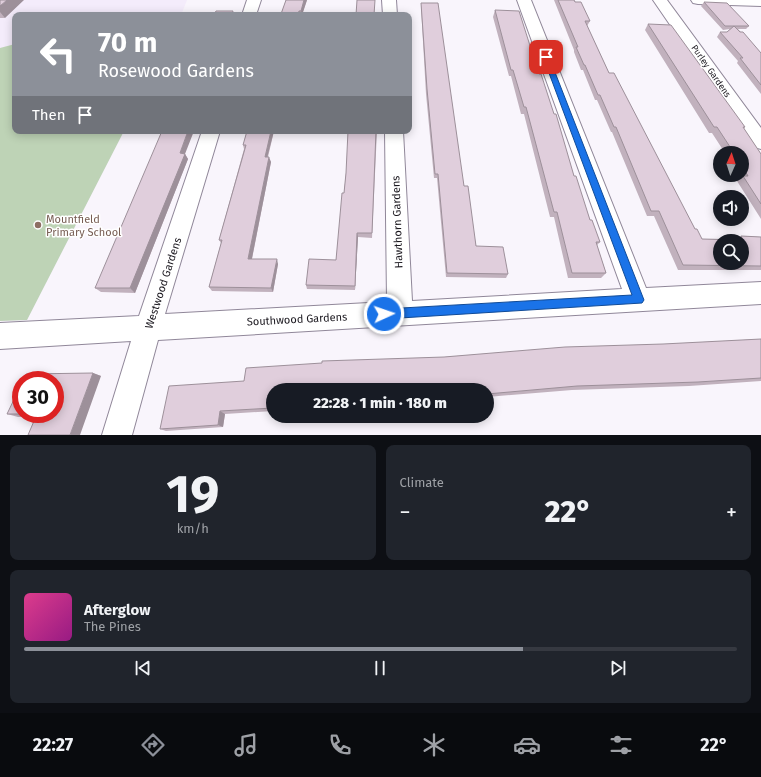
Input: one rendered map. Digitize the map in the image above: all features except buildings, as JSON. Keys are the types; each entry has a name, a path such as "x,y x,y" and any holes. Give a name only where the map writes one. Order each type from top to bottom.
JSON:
{"street":[{"path":"250,12 254,0"},
{"path":"389,0 390,12"},
{"path":"524,0 638,300"},
{"name":"Purley Gardens","path":"660,0 761,142"},
{"path":"698,0 761,2"},
{"name":"Westwood Gardens","path":"117,435 148,327 211,134"},
{"name":"Hawthorn Gardens","path":"394,134 400,314"},
{"name":"Southwood Gardens","path":"0,336 761,293"}],"shaded area":[{"name":"Mountfield Primary School","path":"0,0 187,0 182,12 12,12 12,134 122,134 27,320 0,321"}],"green space":[{"name":"Mountfield Primary School","path":"12,45 12,134 122,134 27,320 0,321 0,48"}],"place":[{"name":"Mountfield Primary School","path":"38,225"}],"route":[{"path":"384,314 638,300 546,57"}]}
